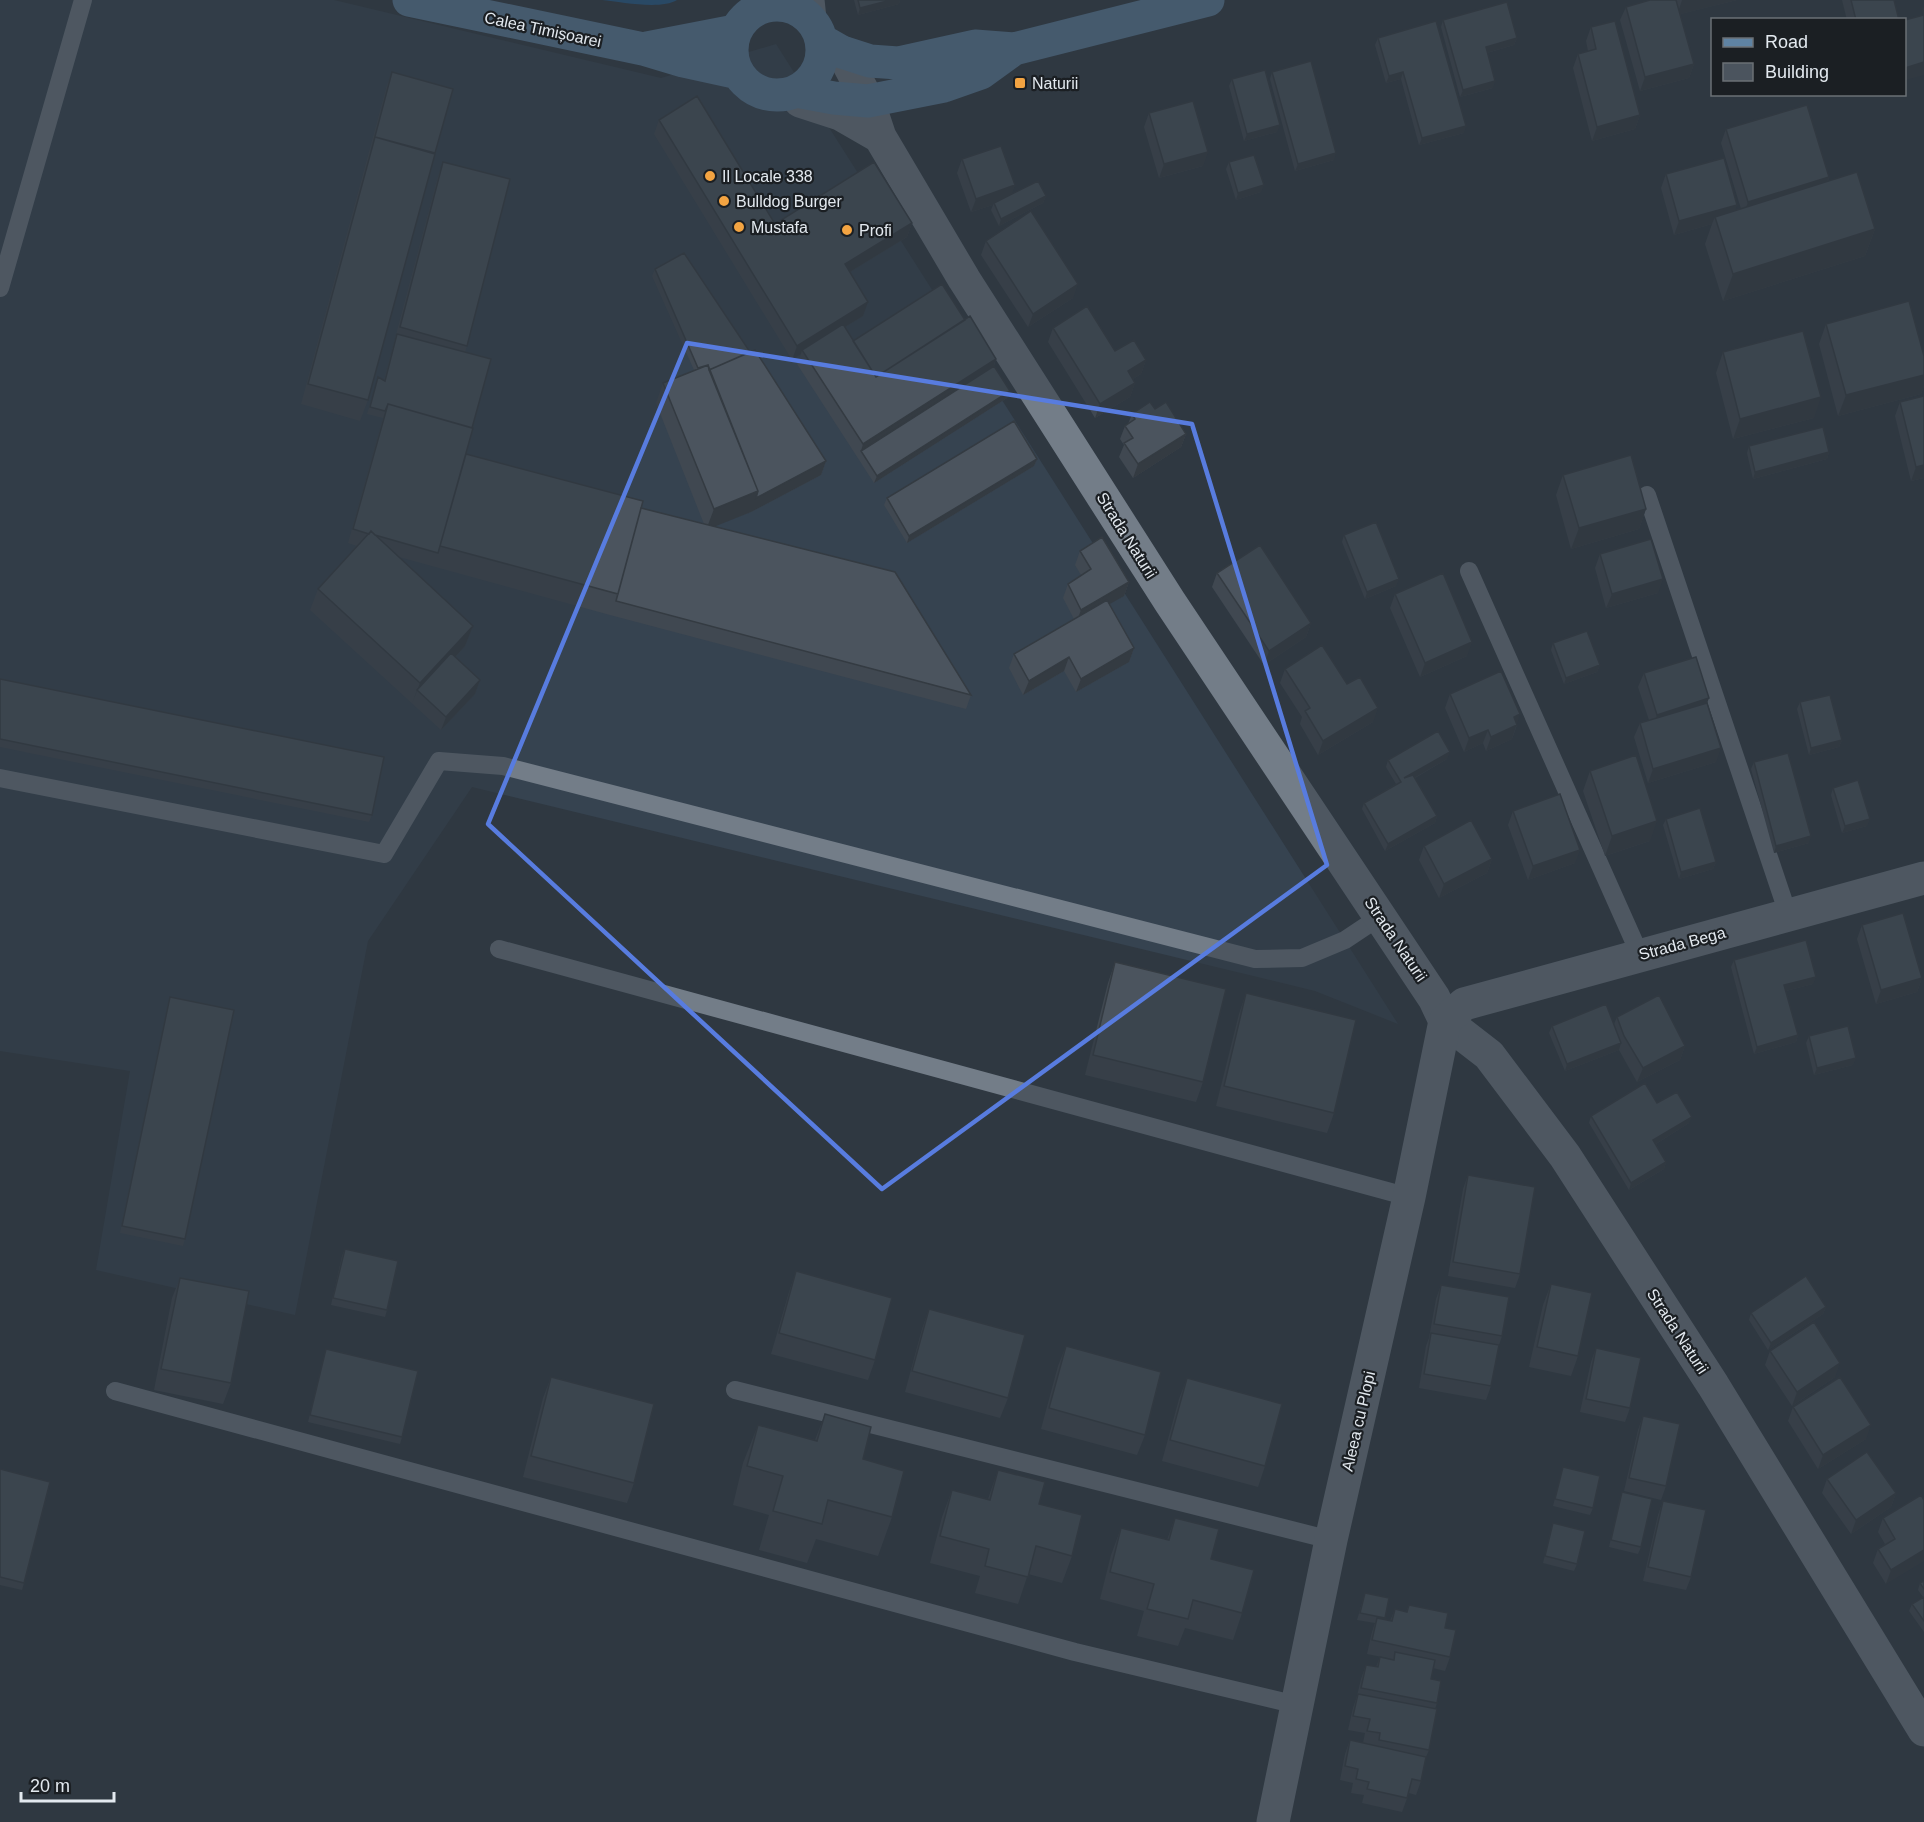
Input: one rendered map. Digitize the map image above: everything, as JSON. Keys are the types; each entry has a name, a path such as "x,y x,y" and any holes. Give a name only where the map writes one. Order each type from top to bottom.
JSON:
{"main road":[{"name":"Calea Timișoarei","path":"409,0 643,49 683,61 738,73"},
{"path":"1014,49 981,73 944,86 868,101 789,93 770,95 746,84 732,60 735,31 743,19 770,3 798,10 820,28 870,61 898,63 975,46 1014,49 1208,0"},
{"path":"789,93 809,82 818,70 822,56 820,28"},
{"name":"Calea Timișoarei","path":"643,49 735,31"}],"street":[{"name":"Strada Naturii","path":"820,28 868,101 879,137 964,279 1170,602 1381,916 1434,998 1445,1021 1489,1055 1564,1156 1713,1385 1924,1730"},
{"name":"Strada Naturii","path":"789,93 840,114 879,137"},
{"name":"Strada Bega","path":"1445,1021 1464,1004 1924,878"},
{"name":"Aleea cu Plopi","path":"1274,1822 1331,1540 1409,1197 1445,1021"}],"lane":[{"path":"0,288 5,251 83,0"},
{"path":"1647,495 1788,914"},
{"path":"1469,571 1640,955"},
{"path":"0,778 384,854 439,761 503,766 1255,959 1302,958 1345,940 1381,916"},
{"path":"499,949 1409,1197"},
{"path":"735,1390 1331,1540"},
{"path":"115,1391 1075,1652 1297,1704"}],"highlighted area":[{"path":"687,343 1192,424 1327,865 882,1189 488,824"}],"shaded area":[{"path":"0,0 334,0 661,78 776,44 1398,1024 1315,991 472,787 368,941 295,1315 96,1270 130,1071 0,1051"},
{"path":"602,0 677,0 651,5"}],"building":[{"path":"858,0 891,0 860,8"},
{"path":"1650,0 1676,0 1694,64 1645,77 1626,7"},
{"path":"1851,0 1894,0 1898,18 1856,18"},
{"path":"1507,2 1517,38 1486,47 1495,81 1463,90 1443,20"},
{"path":"1924,15 1924,62 1906,68 1906,20"},
{"path":"1436,21 1466,126 1422,138 1403,72 1389,76 1378,38"},
{"path":"1615,21 1640,115 1597,127 1578,54 1596,49 1591,27"},
{"path":"1311,61 1336,153 1298,164 1272,72"},
{"path":"1265,70 1280,125 1247,134 1232,79"},
{"path":"392,72 453,89 435,153 375,137 373,144"},
{"path":"697,96 775,224 874,162 912,223 845,264 868,302 797,346 659,120"},
{"path":"1193,101 1208,152 1164,164 1149,113"},
{"path":"1807,105 1829,177 1748,202 1726,129"},
{"path":"375,137 435,154 368,400 308,384"},
{"path":"1001,146 1015,185 976,199 962,159"},
{"path":"1254,155 1264,185 1238,193 1229,162"},
{"path":"1724,158 1737,205 1679,221 1666,174"},
{"path":"443,162 510,179 467,346 400,327"},
{"path":"1857,172 1875,229 1733,274 1715,217"},
{"path":"1038,181 1046,196 1001,219 994,203"},
{"path":"1031,211 1078,284 1033,314 986,241"},
{"path":"684,253 750,352 709,370 708,365 698,368 655,269"},
{"path":"942,284 965,320 876,377 853,341"},
{"path":"1909,301 1924,356 1924,375 1846,395 1826,324"},
{"path":"1087,306 1115,351 1134,340 1146,360 1128,371 1135,383 1100,404 1053,328"},
{"path":"970,316 996,359 863,444 802,350 843,324 876,377"},
{"path":"1803,331 1821,397 1740,419 1723,352"},
{"path":"397,334 491,359 472,428 388,404 385,411 370,407 378,377 385,381"},
{"path":"755,350 826,461 756,498 758,491 709,370"},
{"path":"708,365 758,491 714,509 663,383"},
{"path":"994,366 1010,391 877,476 861,451"},
{"path":"1924,396 1924,465 1916,467 1900,402"},
{"path":"1150,402 1155,409 1166,402 1186,434 1138,464 1124,443 1133,438 1125,426 1135,419 1132,414"},
{"path":"388,404 473,428 438,553 375,535 371,531 369,534 353,529"},
{"path":"1014,421 1037,459 909,536 887,498"},
{"path":"1823,427 1829,452 1755,472 1749,446"},
{"path":"466,454 643,501 618,594 440,546"},
{"path":"1631,455 1646,509 1579,528 1563,475"},
{"path":"641,508 895,572 971,695 616,601"},
{"path":"1376,522 1399,579 1367,592 1344,535"},
{"path":"371,531 473,626 420,683 318,589"},
{"path":"1102,537 1129,582 1081,610 1068,584 1091,569 1080,551"},
{"path":"1651,539 1663,579 1612,594 1600,554"},
{"path":"1260,545 1311,623 1269,651 1217,573"},
{"path":"1443,573 1472,642 1425,663 1395,594"},
{"path":"1107,600 1134,648 1081,679 1069,657 1029,681 1014,654"},
{"path":"1587,631 1600,665 1566,678 1553,643"},
{"path":"1322,645 1347,684 1360,677 1378,708 1323,741 1305,711 1310,708 1285,669"},
{"path":"451,653 480,680 446,717 417,690"},
{"path":"1696,657 1709,698 1657,715 1644,673"},
{"path":"1501,671 1520,714 1514,717 1517,725 1491,737 1488,730 1469,738 1450,694"},
{"path":"0,679 384,757 372,815 0,739"},
{"path":"1830,695 1842,740 1811,748 1800,702"},
{"path":"1707,703 1721,748 1653,769 1640,723"},
{"path":"1438,731 1450,752 1404,778 1413,775 1437,816 1388,844 1364,803 1401,782 1388,760"},
{"path":"1788,753 1811,836 1776,846 1754,762"},
{"path":"1636,755 1657,821 1612,836 1590,771"},
{"path":"1858,780 1870,819 1845,826 1833,788"},
{"path":"1560,794 1580,850 1533,866 1513,811"},
{"path":"1700,808 1716,862 1681,872 1666,819"},
{"path":"1471,820 1492,859 1444,884 1424,846"},
{"path":"1903,913 1922,978 1881,990 1862,925"},
{"path":"1806,940 1816,977 1784,985 1798,1035 1757,1047 1734,960"},
{"path":"1115,962 1226,989 1203,1082 1093,1055"},
{"path":"1246,993 1356,1020 1334,1113 1224,1086"},
{"path":"1659,995 1685,1046 1643,1068 1624,1036 1617,1017"},
{"path":"170,997 234,1010 185,1239 122,1226"},
{"path":"1606,1004 1621,1043 1567,1064 1552,1026"},
{"path":"1848,1026 1856,1058 1817,1068 1809,1036"},
{"path":"1645,1083 1657,1103 1677,1092 1692,1117 1653,1140 1666,1162 1631,1183 1591,1116"},
{"path":"1468,1175 1535,1187 1520,1274 1453,1262"},
{"path":"345,1249 398,1261 387,1310 333,1298"},
{"path":"796,1271 892,1298 875,1360 779,1333"},
{"path":"1806,1276 1826,1307 1771,1343 1751,1313"},
{"path":"180,1278 249,1291 231,1383 161,1369"},
{"path":"1551,1284 1592,1293 1578,1356 1537,1347"},
{"path":"1441,1285 1509,1297 1502,1336 1434,1324"},
{"path":"929,1309 1025,1335 1008,1398 912,1371"},
{"path":"1814,1322 1840,1363 1797,1392 1770,1351"},
{"path":"1431,1333 1499,1345 1491,1386 1424,1374"},
{"path":"1066,1346 1161,1372 1145,1435 1049,1408"},
{"path":"1596,1348 1641,1358 1630,1408 1586,1399"},
{"path":"326,1349 418,1371 402,1437 310,1415"},
{"path":"551,1377 654,1404 634,1483 531,1456"},
{"path":"1840,1377 1871,1425 1823,1455 1793,1407"},
{"path":"1187,1378 1282,1404 1265,1466 1170,1440"},
{"path":"825,1414 871,1427 863,1459 904,1471 892,1517 828,1500 822,1524 773,1511 783,1476 747,1466 758,1425 817,1441"},
{"path":"1643,1416 1680,1424 1666,1486 1629,1478"},
{"path":"1867,1452 1896,1493 1856,1520 1827,1479"},
{"path":"1563,1467 1600,1476 1593,1508 1555,1499"},
{"path":"0,1469 50,1482 24,1583 0,1577"},
{"path":"998,1470 1045,1482 1039,1504 1082,1515 1072,1556 1036,1546 1028,1577 985,1566 989,1549 940,1536 952,1490 990,1500"},
{"path":"1622,1492 1652,1499 1641,1547 1611,1540"},
{"path":"1921,1495 1924,1500 1924,1550 1891,1570 1878,1549 1895,1539 1883,1518"},
{"path":"1663,1501 1706,1510 1691,1577 1648,1567"},
{"path":"1175,1518 1219,1529 1211,1559 1254,1570 1242,1613 1193,1600 1188,1619 1147,1609 1154,1584 1110,1572 1121,1528 1169,1540"},
{"path":"1553,1523 1585,1531 1577,1564 1545,1556"},
{"path":"1365,1593 1389,1598 1385,1618 1360,1613"},
{"path":"1924,1597 1924,1621 1912,1604"},
{"path":"1409,1605 1448,1613 1445,1628 1456,1630 1450,1657 1372,1640 1377,1618 1392,1621 1395,1609 1407,1612"},
{"path":"1395,1652 1435,1660 1431,1679 1441,1681 1437,1703 1361,1688 1366,1665 1378,1667 1380,1657 1394,1660"},
{"path":"1358,1694 1437,1709 1429,1750 1379,1740 1380,1733 1367,1731 1370,1719 1353,1716"},
{"path":"1350,1740 1426,1757 1421,1781 1412,1779 1407,1798 1367,1789 1369,1782 1356,1779 1358,1769 1345,1766"}],"place":[{"name":"Naturii","path":"1020,83"},
{"name":"Il Locale 338","path":"710,176"},
{"name":"Bulldog Burger","path":"724,201"},
{"name":"Mustafa","path":"739,227"},
{"name":"Profi","path":"847,230"}]}
